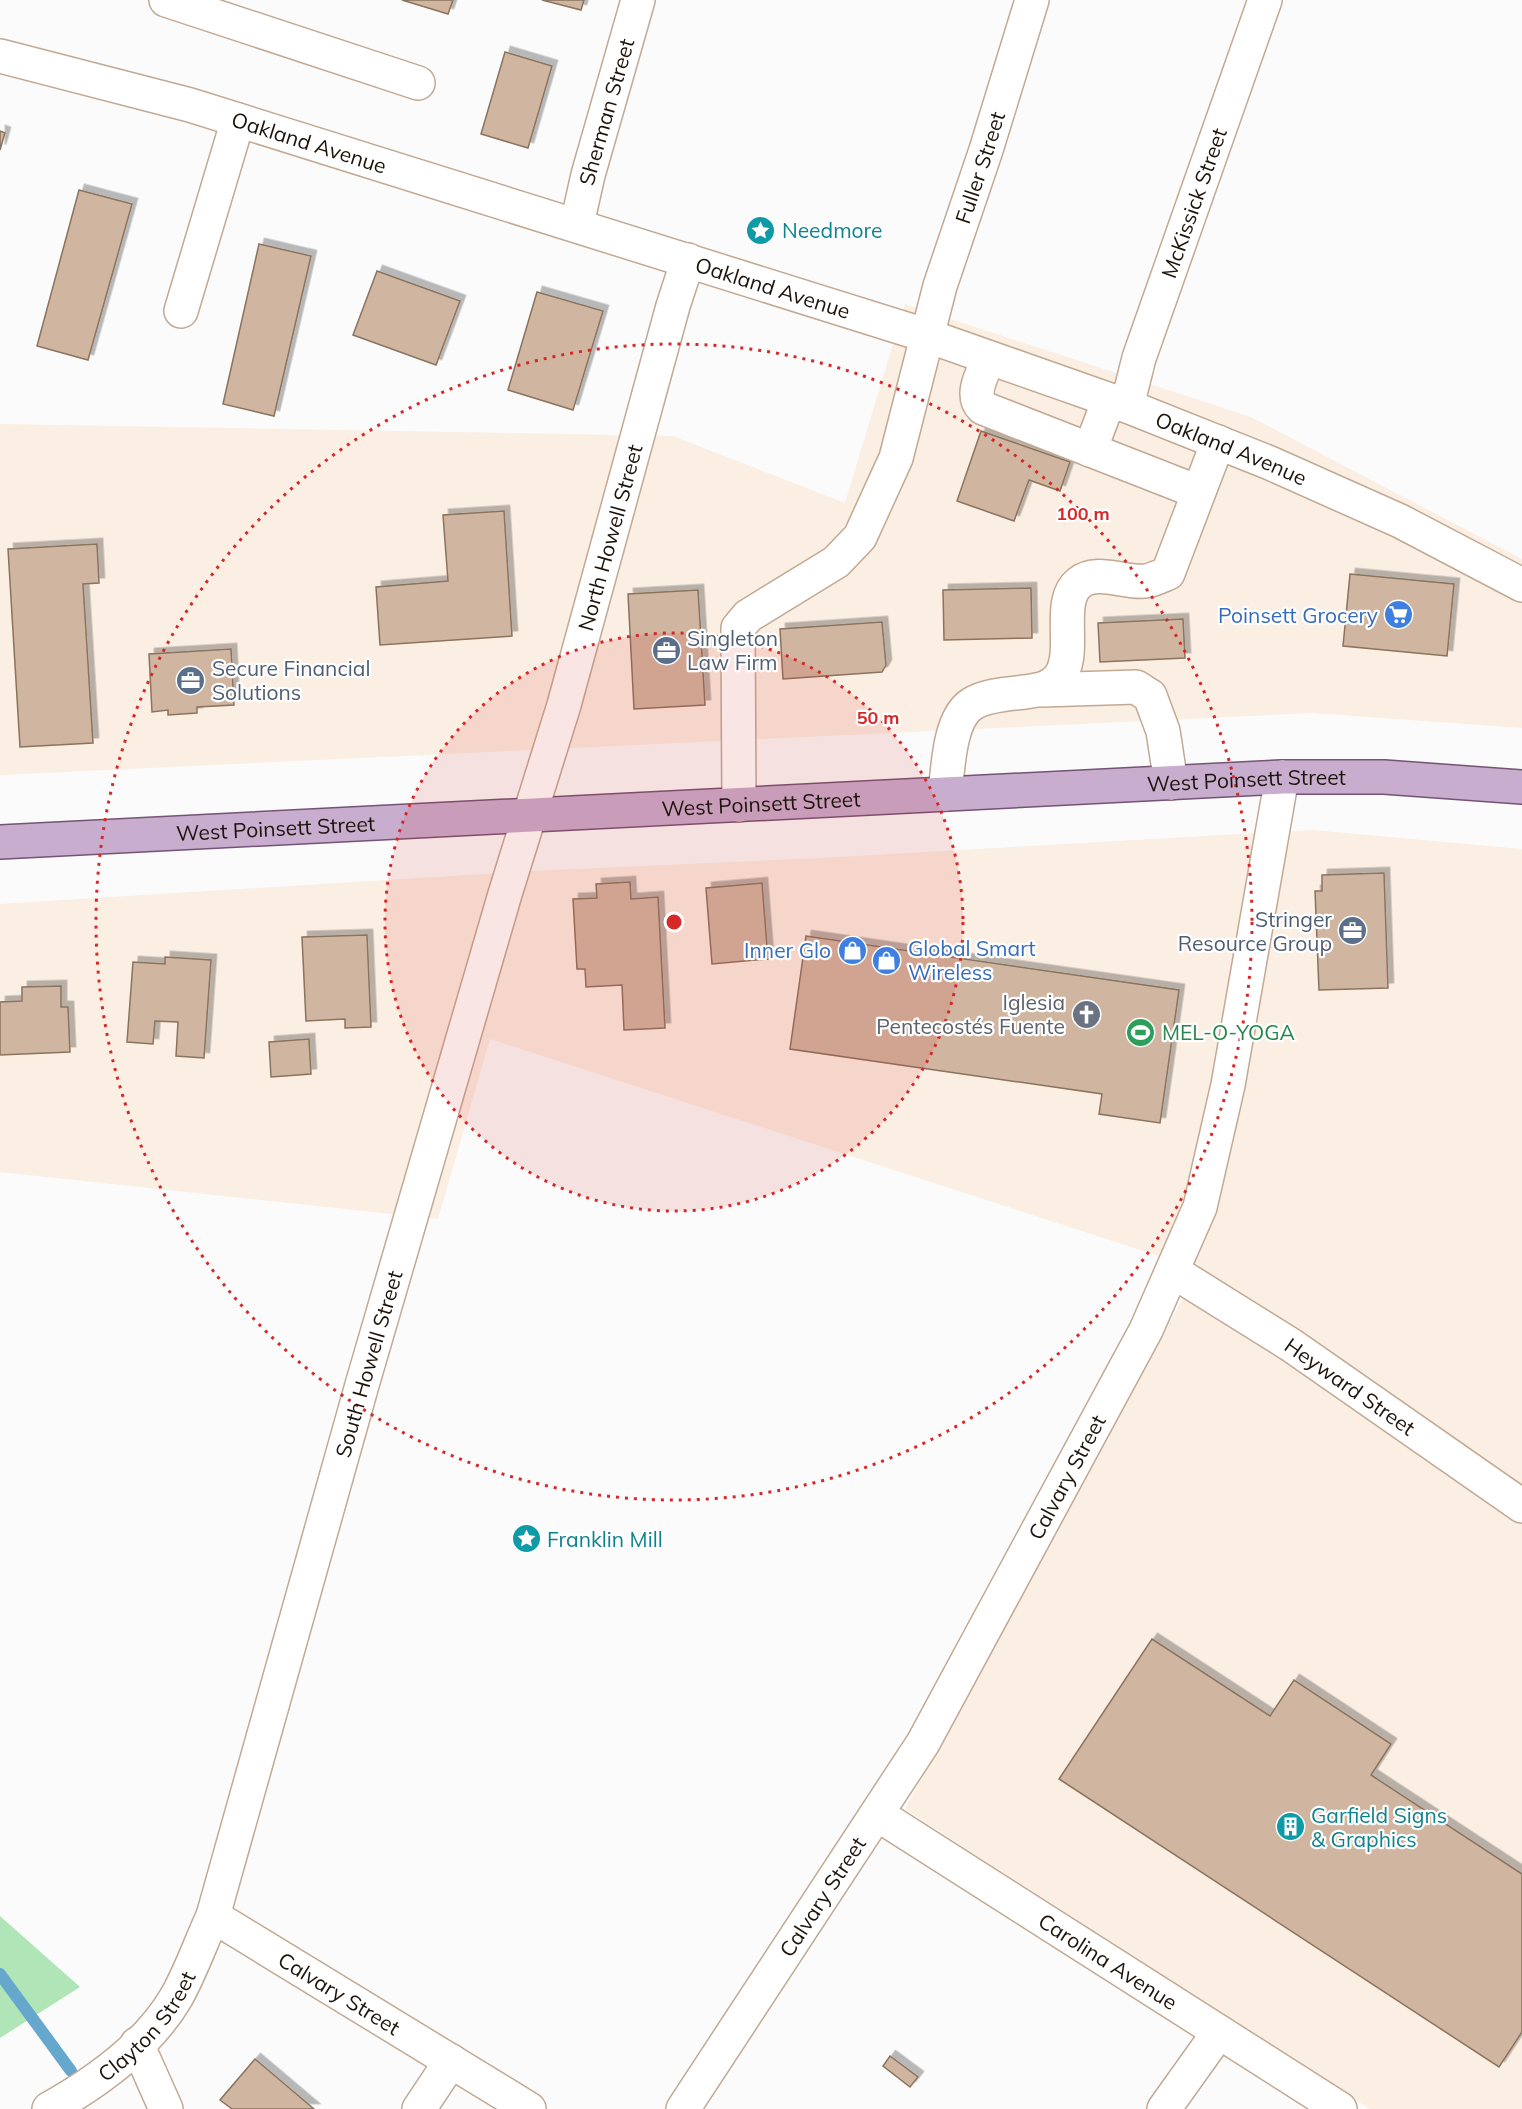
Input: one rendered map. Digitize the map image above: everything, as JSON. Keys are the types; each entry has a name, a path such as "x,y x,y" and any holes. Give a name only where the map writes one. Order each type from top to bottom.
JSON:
{"main road":[{"name":"West Poinsett Street","path":"0,842 1282,777 1384,777 1522,787"}],"street":[{"path":"166,0 418,83"},
{"name":"Sherman Street","path":"577,224 588,175 638,0"},
{"name":"Fuller Street","path":"739,804 738,628 748,616 836,562 860,537 896,458 940,286 986,150 1032,0"},
{"name":"McKissick Street","path":"1090,450 1118,403 1138,358 1265,0"},
{"name":"Oakland Avenue","path":"0,56 238,120 577,224 928,336 1118,403 1218,442 1400,521 1522,585"},
{"path":"181,311 238,120"},
{"name":"North Howell Street","path":"530,815 564,705 673,306 688,260"},
{"path":"988,358 975,394 983,408 1198,492"},
{"path":"1042,690 1059,678 1066,660 1070,594 1080,582 1097,577 1146,581 1168,573 1218,442"},
{"path":"945,794 951,744 961,715 972,704 992,697 1042,690 1136,687 1150,696 1163,731 1171,783"},
{"name":"Calvary Street","path":"683,2109 923,1743 1146,1330 1174,1272 1200,1207 1228,1085 1282,777"},
{"name":"South Howell Street","path":"213,1916 362,1385 530,815"},
{"name":"Heyward Street","path":"1174,1272 1291,1345 1522,1506"},
{"name":"Carolina Avenue","path":"877,1814 1340,2109"},
{"name":"Calvary Street","path":"213,1916 529,2109"},
{"name":"Clayton Street","path":"49,2109 82,2091 156,2026 177,1996 213,1916"},
{"path":"1164,2109 1219,2032"},
{"path":"137,2044 166,2109"},
{"path":"419,2109 451,2061"}],"shaded area":[{"path":"905,304 1251,417 1522,559 1522,728 1312,713 0,775 0,424 673,436 845,503"},
{"path":"1313,830 1522,849 1522,2109 1370,2109 905,1809 1199,1269 490,1039 438,1219 0,1172 0,904 532,871 820,858"}],"green space":[{"path":"0,1916 80,1987 0,2038"}],"building":[{"path":"402,0 453,0 448,14"},
{"path":"542,0 584,0 581,10"},
{"path":"505,52 552,66 528,148 481,134"},
{"path":"0,131 5,133 0,150"},
{"path":"79,190 132,204 88,360 37,346"},
{"path":"259,244 311,256 274,416 223,404"},
{"path":"377,271 460,301 436,365 353,335"},
{"path":"537,292 603,311 573,410 508,390"},
{"path":"981,431 1070,462 1060,491 1029,480 1014,521 957,501"},
{"path":"504,511 512,636 380,645 376,587 448,581 443,515"},
{"path":"97,544 99,583 83,584 93,743 20,747 8,549"},
{"name":"Poinsett Grocery","path":"1350,574 1454,584 1447,656 1343,646"},
{"path":"1031,588 1032,638 944,640 943,590"},
{"name":"Singleton Law Firm","path":"698,590 705,705 634,709 628,594"},
{"path":"1183,619 1185,658 1100,662 1098,623"},
{"path":"882,622 886,665 882,672 783,679 780,629"},
{"name":"Secure Financial Solutions","path":"231,649 234,705 197,707 197,713 168,715 168,710 152,712 149,654"},
{"path":"1384,873 1388,988 1319,990 1315,891 1322,891 1322,875"},
{"path":"630,882 631,899 658,897 665,1028 624,1030 622,985 586,987 585,969 577,969 573,899 597,898 596,884"},
{"path":"762,883 768,959 712,964 706,888"},
{"path":"367,935 371,1027 345,1028 345,1019 306,1021 302,937"},
{"path":"806,936 1179,990 1160,1123 1099,1114 1102,1094 790,1049"},
{"path":"165,957 211,960 204,1058 176,1056 178,1022 155,1021 153,1044 127,1042 133,962 165,964"},
{"path":"61,986 61,1007 68,1007 70,1052 0,1055 0,1002 22,1001 22,987"},
{"path":"309,1039 311,1074 271,1077 269,1042"},
{"name":"Garfield Signs & Graphics","path":"1152,1639 1270,1716 1294,1680 1391,1744 1371,1775 1522,1874 1522,2032 1499,2067 1059,1779"},
{"path":"890,2056 918,2077 910,2087 883,2066"},
{"path":"255,2059 314,2109 232,2109 220,2100"}],"waterway":[{"path":"0,1974 71,2071"}],"place":[{"name":"Needmore","path":"761,230"},
{"name":"Poinsett Grocery","path":"1399,615"},
{"name":"Singleton Law Firm","path":"666,650"},
{"name":"Secure Financial Solutions","path":"191,680"},
{"name":"Stringer Resource Group","path":"1353,931"},
{"name":"Inner Glo","path":"852,950"},
{"name":"Global Smart Wireless","path":"887,960"},
{"name":"Iglesia Pentecostés Fuente","path":"1086,1014"},
{"name":"MEL-O-YOGA","path":"1141,1032"},
{"name":"Franklin Mill","path":"526,1539"},
{"name":"Garfield Signs & Graphics","path":"1290,1827"}]}
